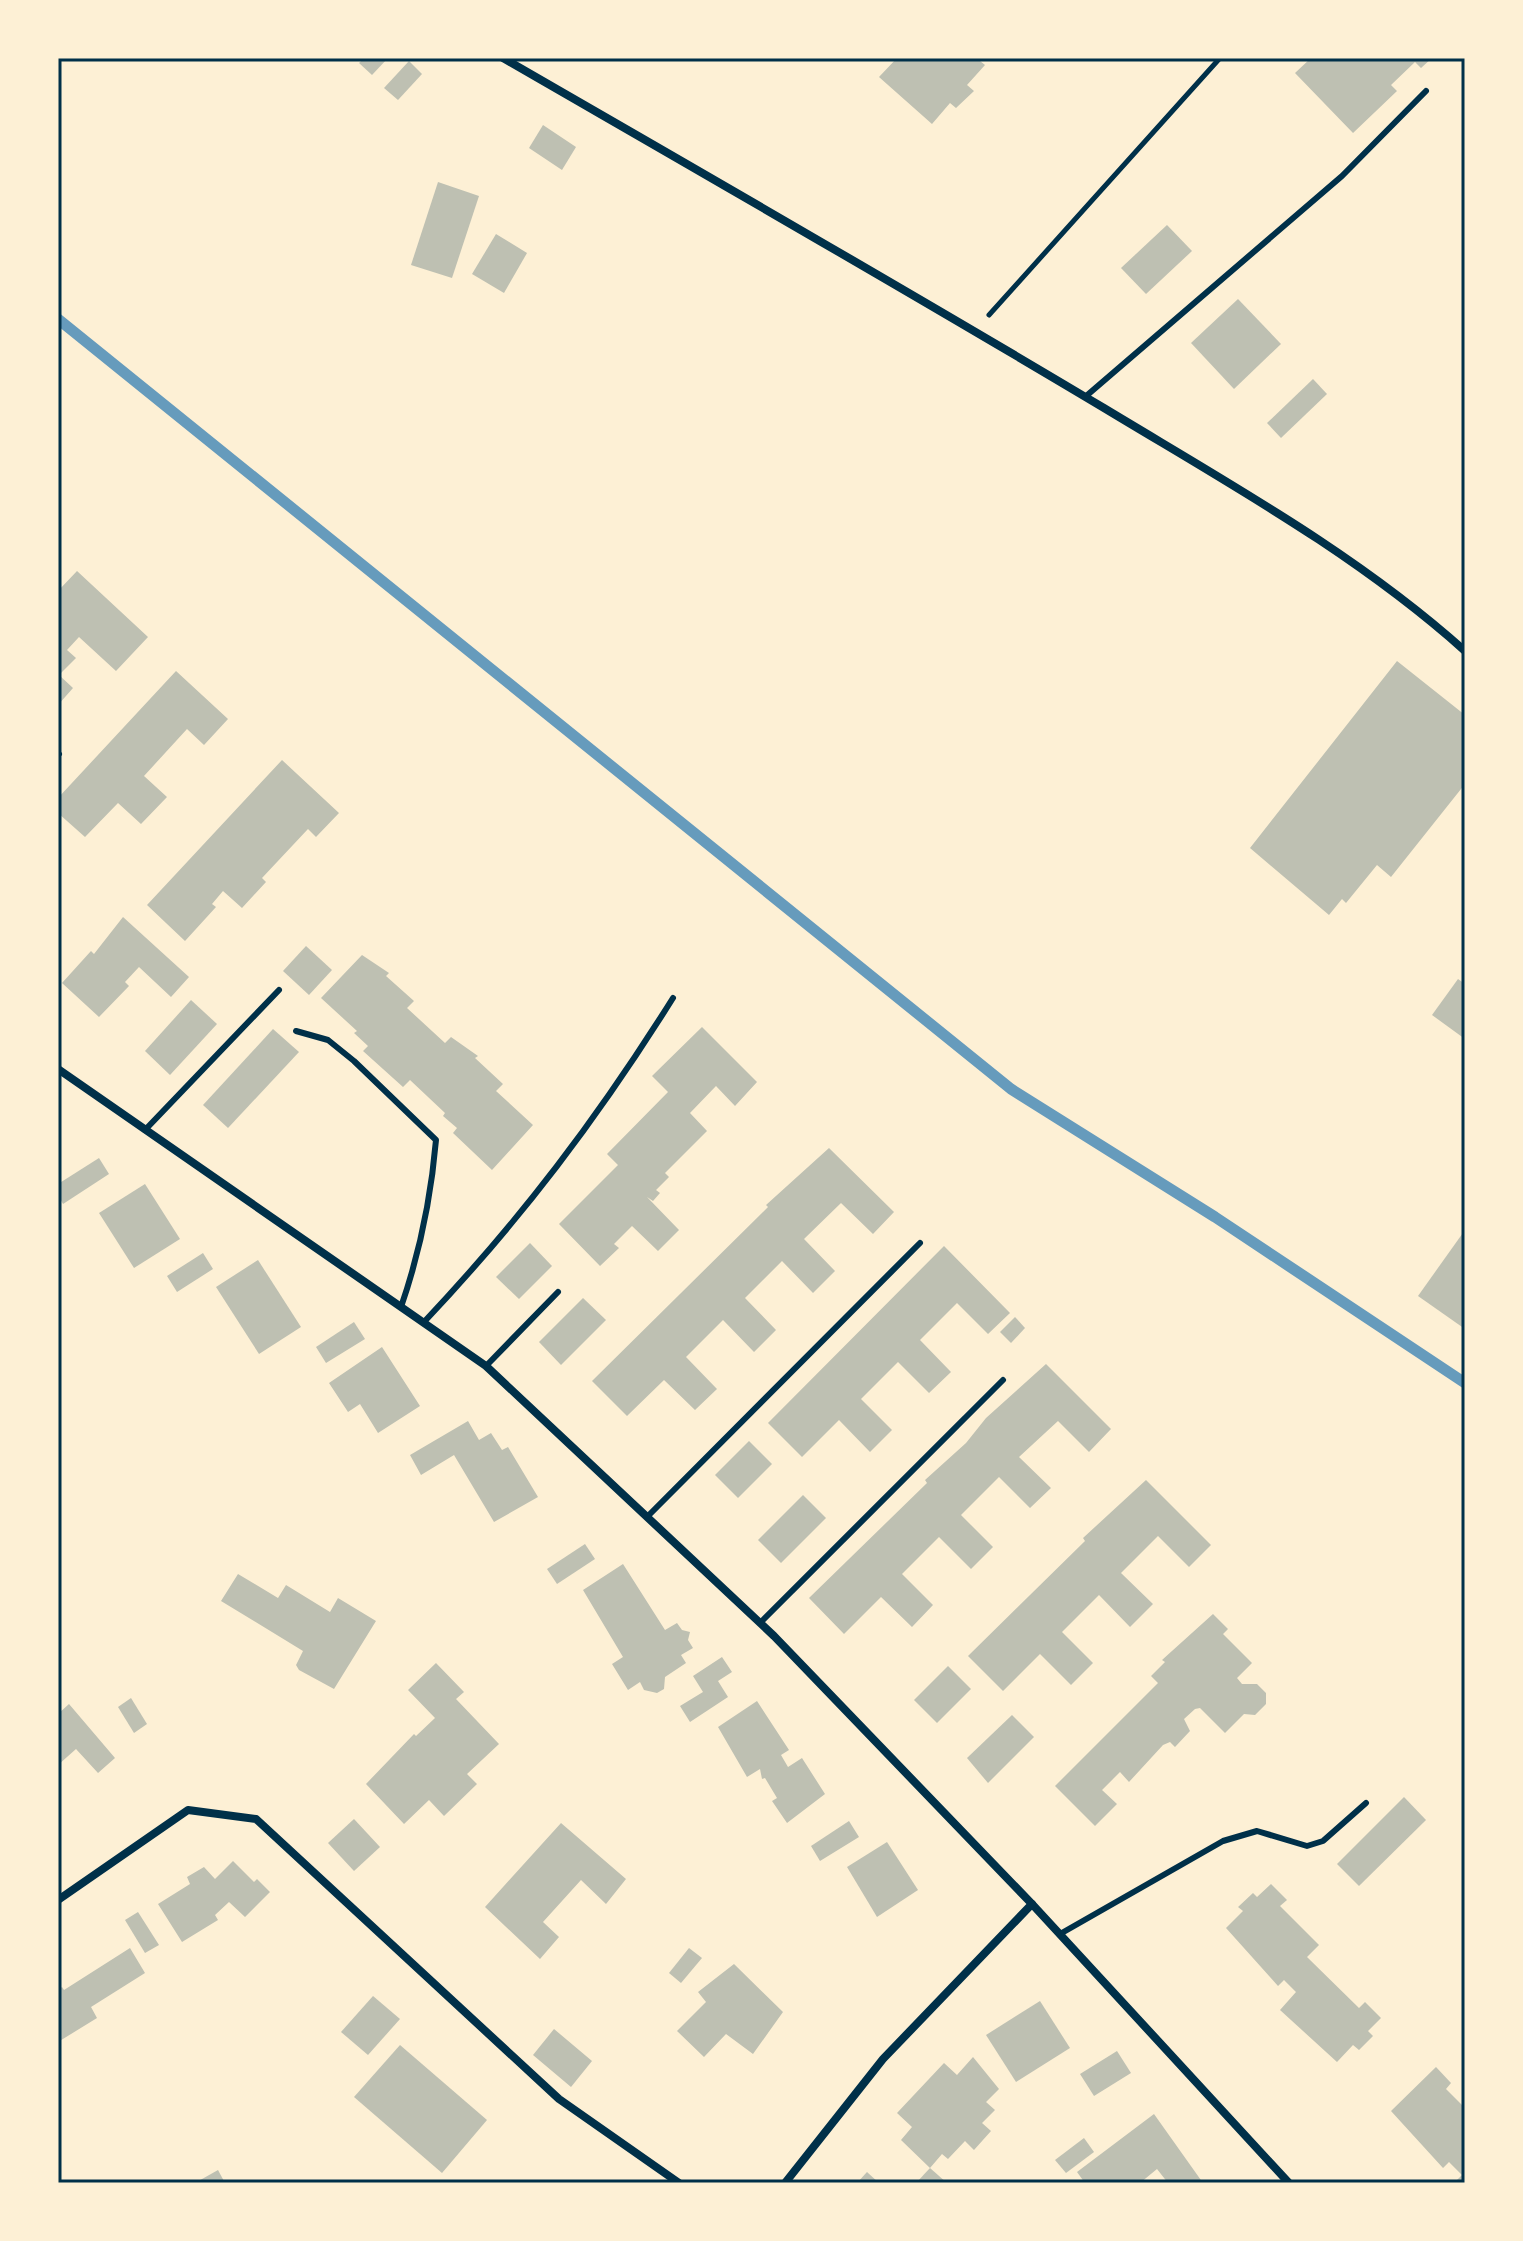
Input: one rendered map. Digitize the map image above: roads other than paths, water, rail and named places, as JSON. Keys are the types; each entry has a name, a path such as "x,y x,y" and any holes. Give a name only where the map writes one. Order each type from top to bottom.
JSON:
{"street":[{"path":"503,58 975,331 1293,523 1412,603 1465,651"},
{"path":"58,1069 486,1366 760,1623 1032,1904 1289,2183"},
{"path":"58,1900 188,1810 256,1819 559,2099 679,2183"},
{"path":"785,2183 883,2059 1032,1904"}],"lane":[{"path":"1085,397 1342,176 1426,91"},
{"path":"145,1130 279,990"},
{"path":"424,1322 539,1194 625,1074 673,998"},
{"path":"296,1031 328,1040 436,1140 432,1185 419,1251 401,1307"},
{"path":"647,1517 920,1243"},
{"path":"486,1366 558,1292"},
{"path":"760,1623 1003,1380"},
{"path":"1060,1934 1223,1841 1257,1831 1307,1846 1323,1841 1366,1803"}],"waterway":[{"path":"58,319 1011,1089 1215,1217 1465,1383"}]}
